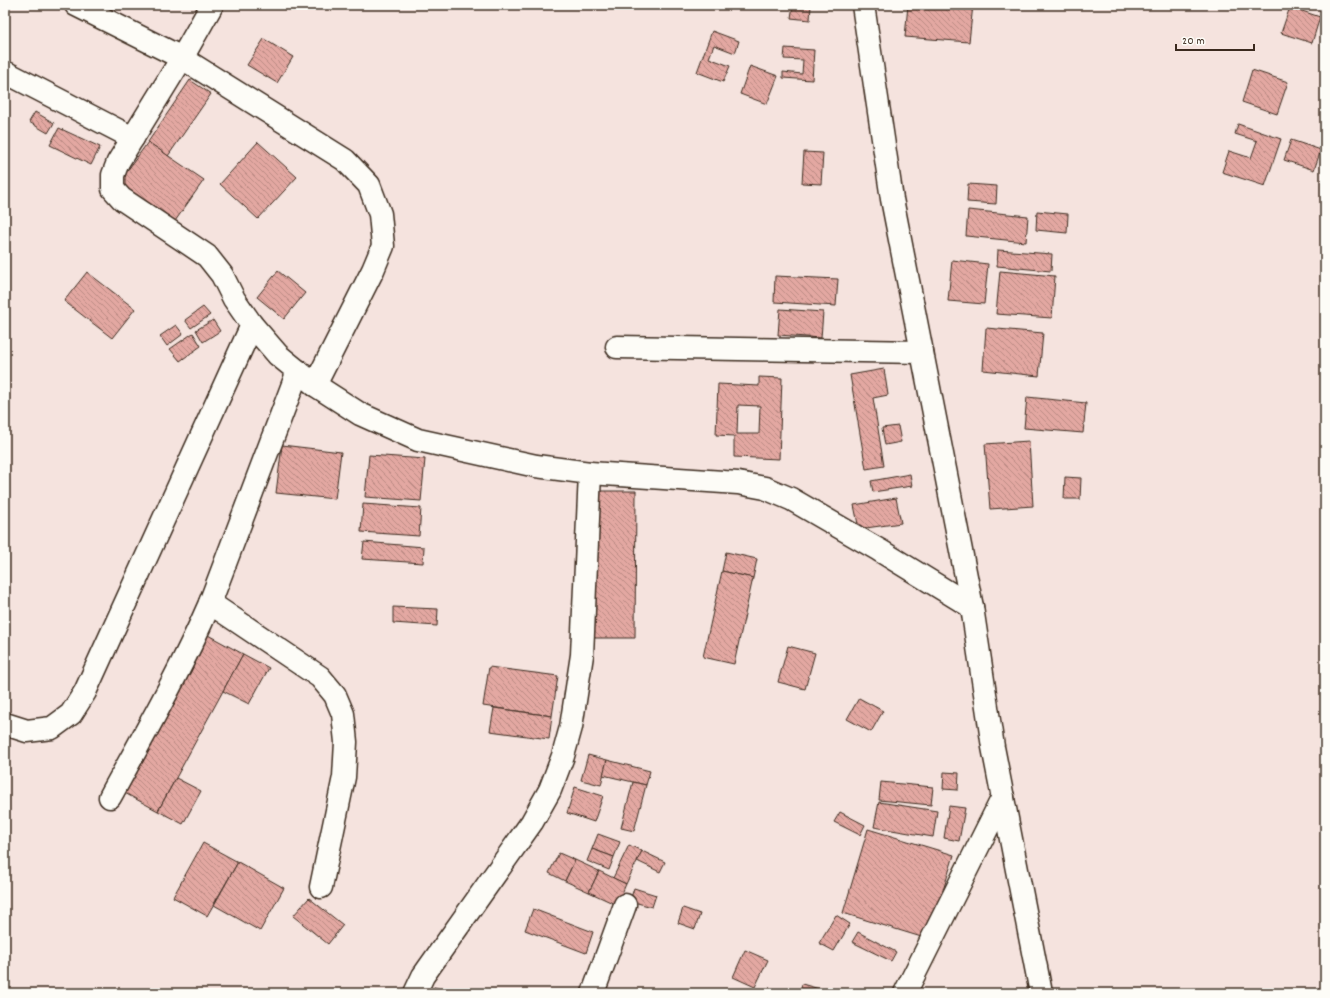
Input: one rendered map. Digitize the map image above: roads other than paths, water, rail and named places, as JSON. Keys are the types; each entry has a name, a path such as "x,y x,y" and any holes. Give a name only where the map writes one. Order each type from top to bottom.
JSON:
{"main road":[{"path":"76,5 182,58 345,160 369,185 380,214 383,246 373,270 315,385"},
{"path":"212,5 182,58 118,162 113,175 113,189 122,199 207,256 222,275 234,299 252,325 278,355 315,385 360,414 418,440 529,464 590,473 738,483 765,488 791,500 879,550 972,607"},
{"path":"863,5 892,199 972,607 993,747 1041,993"},
{"path":"5,72 133,138"},
{"path":"5,724 27,731 52,728 71,714 85,692 252,325"},
{"path":"617,347 922,352"},
{"path":"110,796 197,634 298,371"},
{"path":"415,993 423,976 532,822 550,790 563,756 571,727 582,655 590,473"},
{"path":"210,603 320,676 335,695 343,714 346,742 344,777 321,887"},
{"path":"905,993 1003,797"},
{"path":"593,993 625,905"}]}
